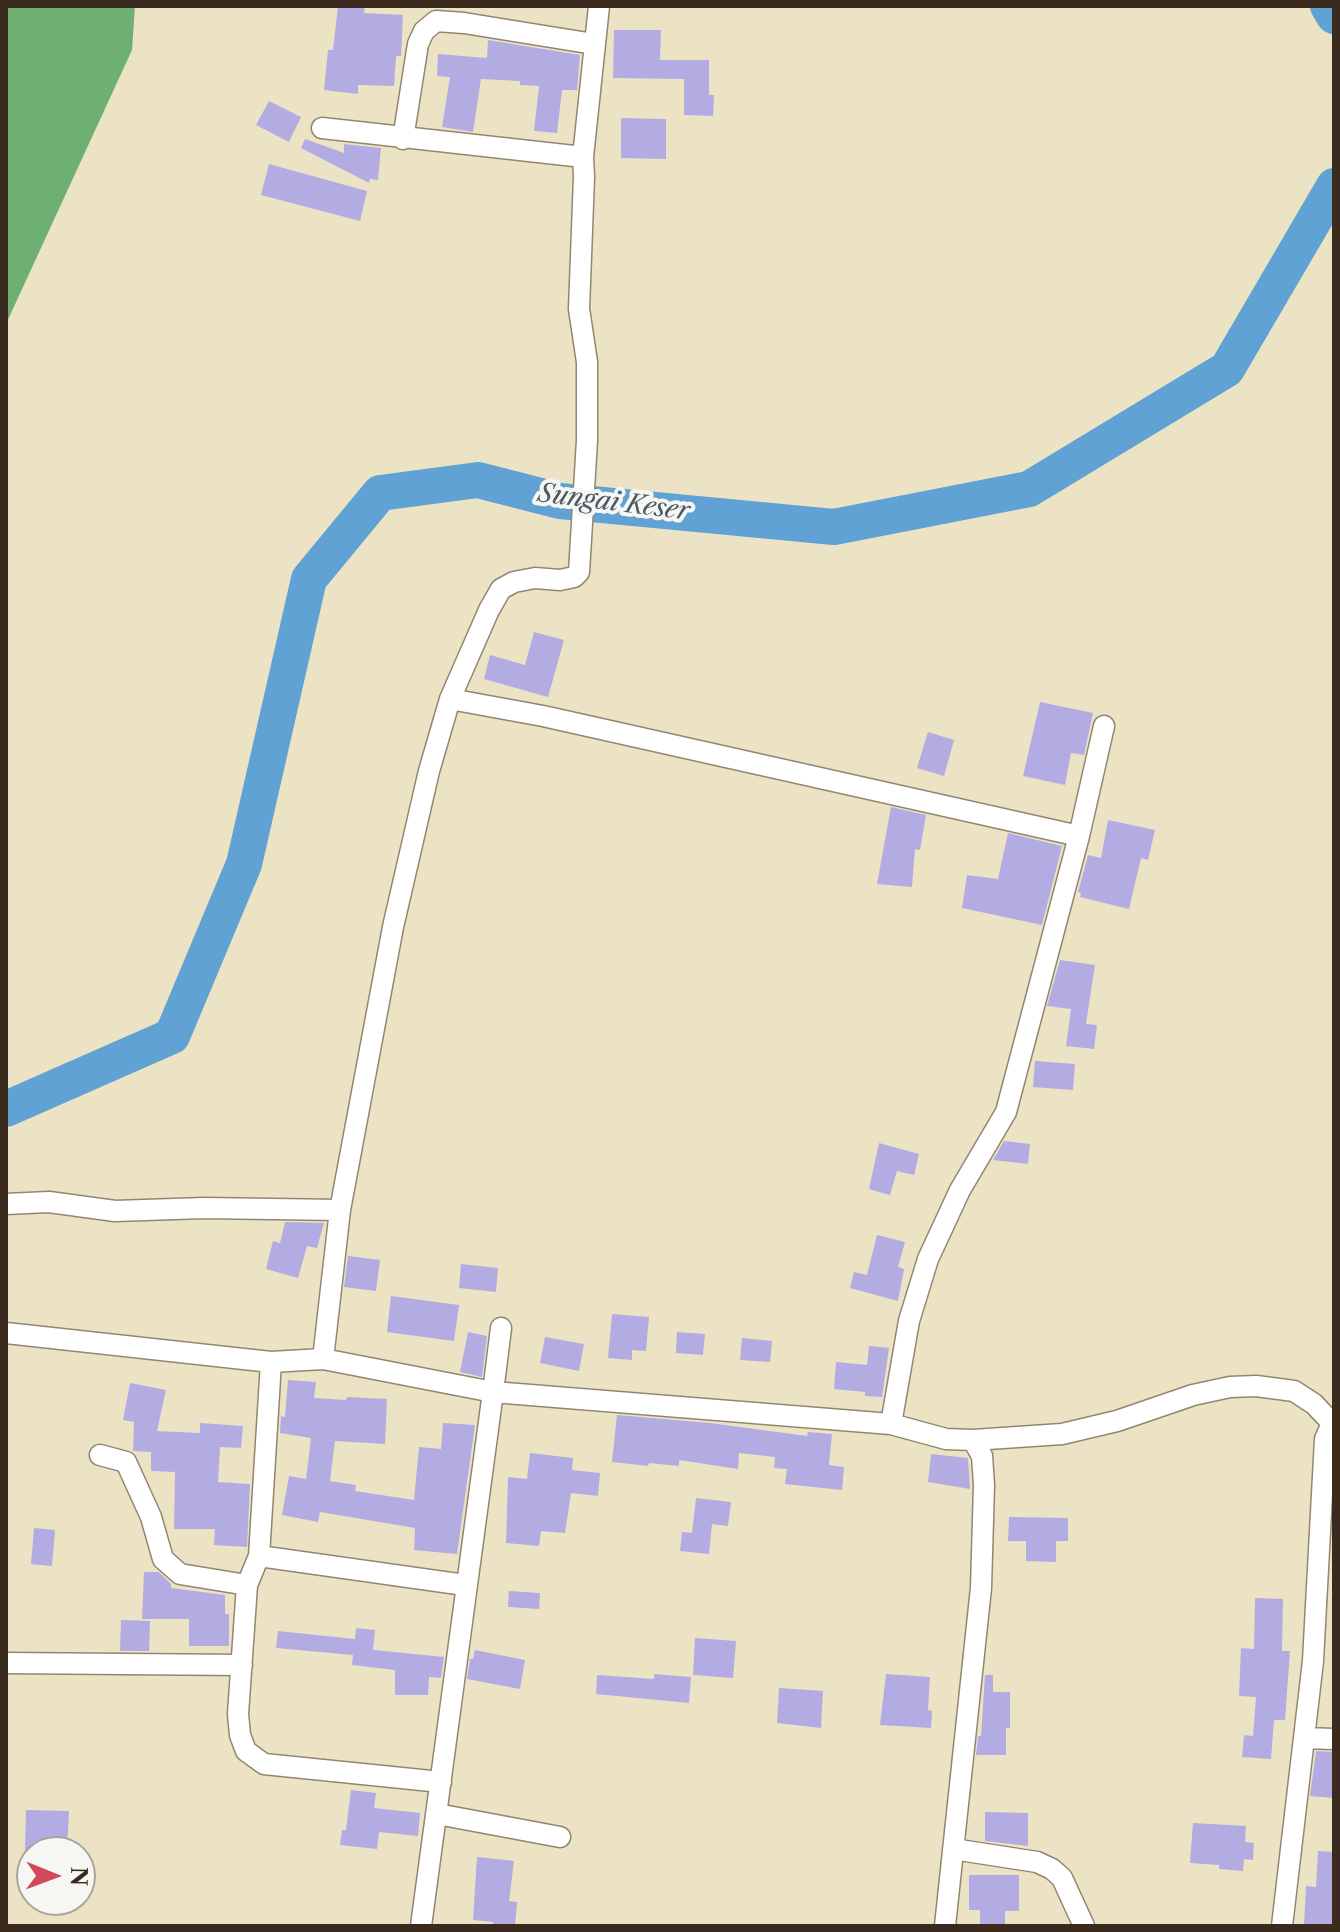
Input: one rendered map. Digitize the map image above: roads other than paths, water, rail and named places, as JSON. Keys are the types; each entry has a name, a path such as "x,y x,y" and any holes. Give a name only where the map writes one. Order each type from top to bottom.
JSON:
{"street":[{"path":"323,1359 340,1210 393,927 429,771 450,699 501,589 514,582 535,578 560,580 574,577 579,572 587,440 587,362 579,309 583,157 599,6"},
{"path":"403,139 418,44 424,31 436,21 594,44"},
{"path":"322,128 583,157"},
{"path":"450,699 543,716 1079,836"},
{"path":"891,1424 909,1321 928,1259 960,1190 1006,1112 1079,836 1104,726"},
{"path":"6,1204 49,1202 115,1211 204,1208 340,1210"},
{"path":"421,1926 501,1328"},
{"path":"6,1333 271,1362 323,1359 493,1392 891,1424 946,1439 1062,1434 1230,1387 1256,1386 1294,1391 1333,1420 1325,1439 1313,1661 1282,1926"},
{"path":"271,1362 259,1556 247,1585 238,1714 240,1735 246,1751 264,1764 441,1782"},
{"path":"945,1926 981,1588 984,1485 982,1456 973,1440"},
{"path":"100,1455 126,1462 151,1517 163,1559 180,1574 247,1585"},
{"path":"259,1556 465,1585"},
{"path":"6,1663 242,1665"},
{"path":"1304,1738 1334,1739"},
{"path":"437,1814 560,1837"},
{"path":"953,1849 1037,1862 1052,1869 1062,1878 1084,1926"}],"waterway":[{"name":"Sungai Keser","path":"1328,6 1334,16"},
{"name":"Sungai Keser","path":"6,1109 172,1036 244,864 309,579 380,493 478,480 560,501 834,527 1029,489 1227,369 1334,186"}]}
